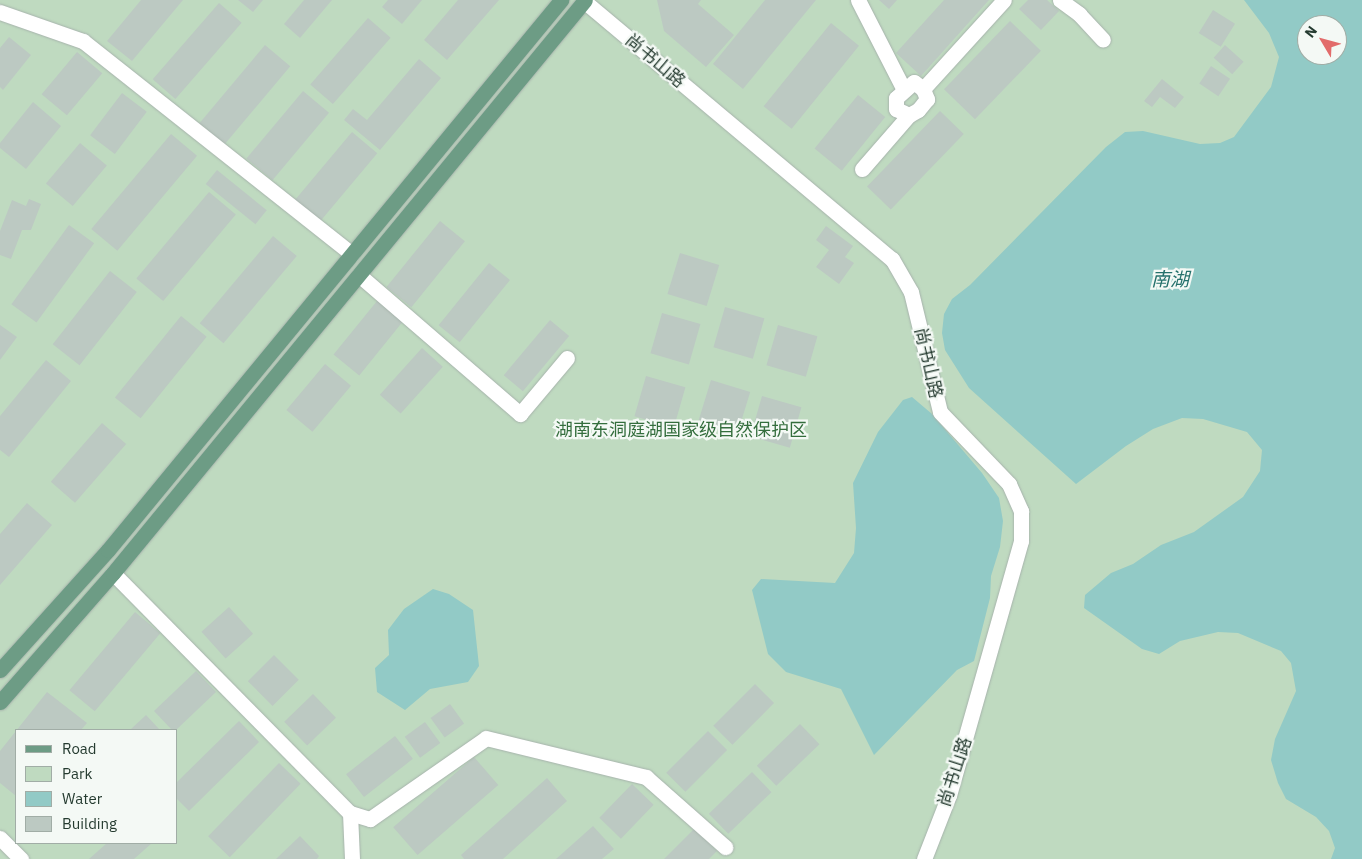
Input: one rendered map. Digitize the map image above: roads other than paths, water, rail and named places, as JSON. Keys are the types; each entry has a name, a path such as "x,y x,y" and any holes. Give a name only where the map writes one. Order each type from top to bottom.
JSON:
{"main road":[{"path":"0,670 108,550 561,0"},
{"path":"0,702 113,573 585,1"}],"street":[{"path":"858,0 903,88"},
{"path":"923,89 1004,0"},
{"path":"1060,0 1103,40"},
{"name":"尚书山路","path":"585,1 892,259 912,292 940,412 1009,484 1021,511 1021,541 949,795 924,859"},
{"path":"0,12 83,41 352,254"},
{"path":"862,169 909,115 918,110 927,99 923,89 914,82 903,88 896,98 896,109 909,115"},
{"path":"359,275 520,414 567,358"},
{"path":"113,573 350,813 370,819 486,738 646,777 725,847"},
{"path":"350,813 352,859"},
{"path":"0,838 21,859"}],"water":[{"name":"南湖","path":"1244,0 1362,0 1362,859 1331,859 1335,848 1329,831 1316,817 1286,799 1278,783 1271,760 1275,739 1296,691 1291,663 1281,651 1238,633 1218,632 1180,641 1159,654 1142,649 1084,608 1085,595 1111,573 1133,564 1161,545 1194,532 1243,497 1260,471 1262,450 1247,432 1203,419 1182,418 1153,429 1126,446 1076,484 969,388 945,350 942,333 944,314 952,299 970,285 1106,147 1125,132 1143,131 1200,144 1220,143 1234,137 1271,87 1279,57 1269,33"},
{"path":"912,397 932,414 982,473 999,498 1003,521 1000,547 991,576 990,598 974,661 957,670 874,755 841,689 786,672 768,654 752,590 761,579 835,583 854,553 856,528 853,483 878,432 903,400"},
{"path":"433,589 449,594 473,610 479,666 468,682 430,689 405,710 377,692 375,668 389,655 388,630 404,609"}],"park label":[{"name":"湖南东洞庭湖国家级自然保护区","path":"681,430"}]}
